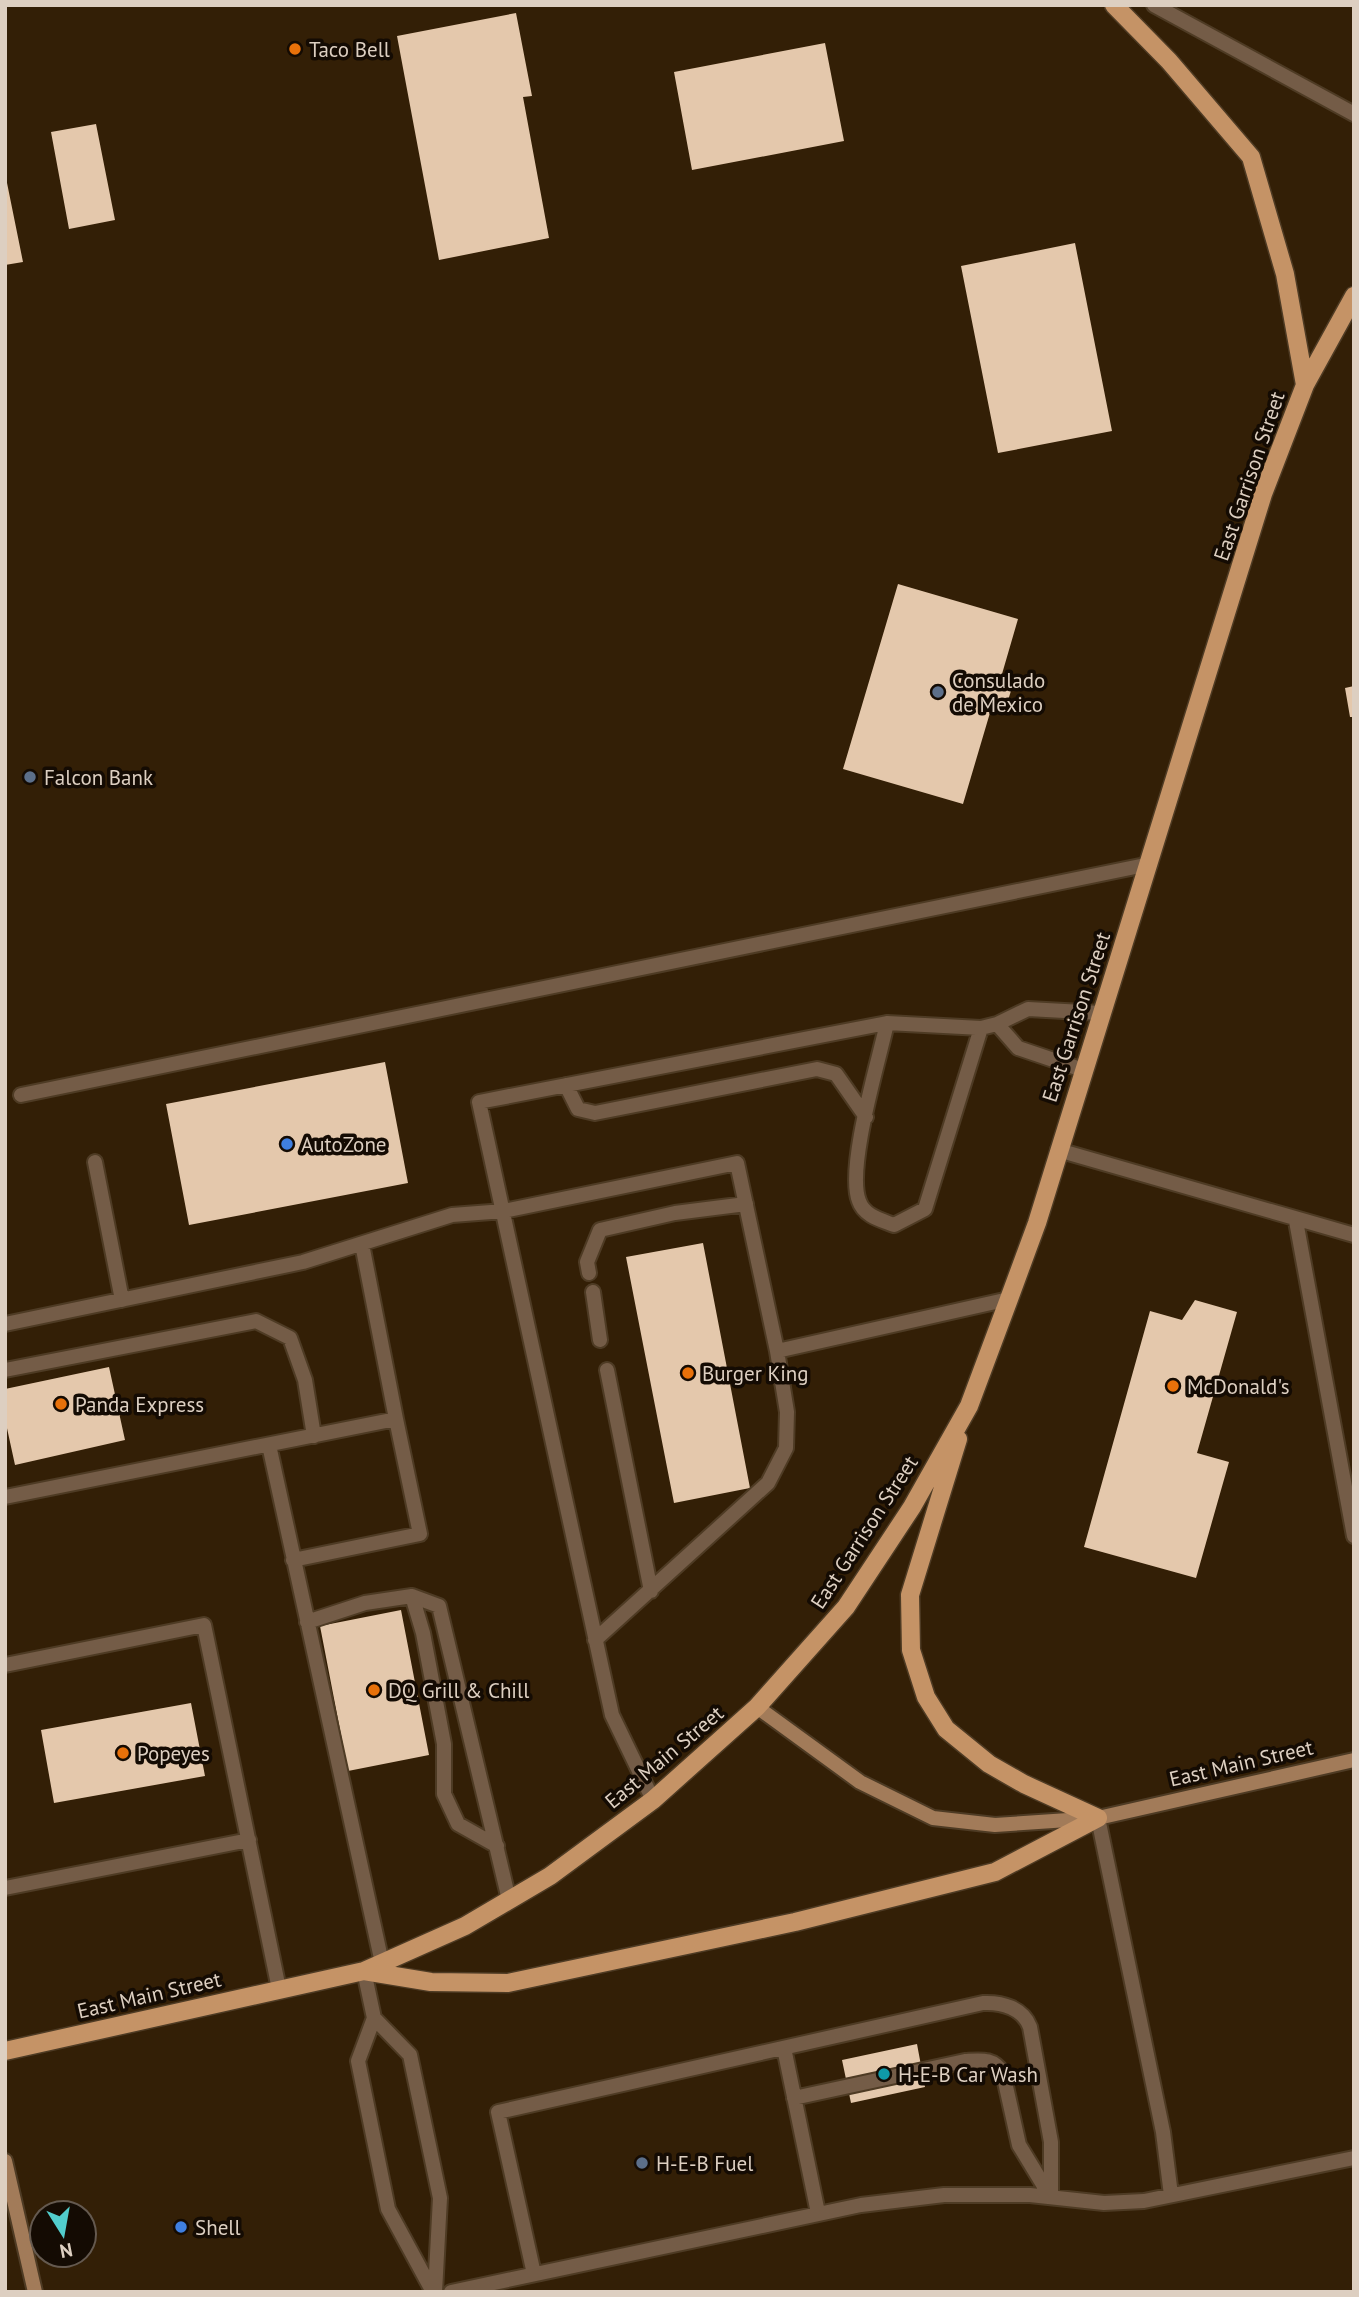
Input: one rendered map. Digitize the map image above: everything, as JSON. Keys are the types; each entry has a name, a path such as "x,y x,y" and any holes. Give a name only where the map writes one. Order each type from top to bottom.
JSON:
{"main road":[{"path":"1114,5 1169,61 1251,156 1286,274 1305,385"},
{"name":"East Garrison Street","path":"757,1707 846,1607 912,1507 969,1406 1037,1223 1263,494 1305,385 1354,296"},
{"path":"969,1406 910,1595 911,1650 926,1697 946,1729 989,1764 1024,1784 1098,1818"},
{"name":"East Main Street","path":"5,2052 364,1970 465,1926 550,1875 653,1800 757,1707 860,1783 933,1818 995,1825 1098,1818 1354,1760"},
{"path":"364,1970 430,1982 508,1983 795,1922 995,1872 1098,1818"},
{"path":"5,2161 10,2173 35,2292"}],"street":[{"path":"1154,5 1354,114"},
{"path":"21,1095 1150,864"},
{"path":"653,1800 612,1715 479,1102 887,1023 981,1028 998,1024 1028,1009 1101,1013"},
{"path":"887,1023 856,1174 859,1201 870,1216 894,1225 925,1209 981,1028"},
{"path":"998,1024 1018,1048 1083,1070"},
{"path":"566,1085 578,1109 595,1113 817,1069 836,1074 866,1117"},
{"path":"1058,1150 1354,1236"},
{"path":"95,1162 122,1300"},
{"path":"5,1324 303,1262 452,1214 504,1211 737,1163 777,1351 787,1412 786,1448 768,1483 595,1640"},
{"path":"589,1273 587,1262 600,1230 675,1213 746,1204"},
{"path":"1296,1221 1354,1536"},
{"path":"293,1560 420,1534 362,1244"},
{"path":"593,1292 600,1340"},
{"path":"777,1351 1009,1299"},
{"path":"5,1370 256,1321 290,1338 305,1380 314,1436"},
{"path":"607,1370 651,1591"},
{"path":"5,1497 396,1419"},
{"path":"269,1445 382,1963"},
{"path":"307,1622 365,1603 412,1596 439,1606 509,1900"},
{"path":"412,1596 444,1744 444,1794 458,1824 497,1846"},
{"path":"5,1665 204,1625 279,1989"},
{"path":"1098,1818 1163,2132 1171,2195"},
{"path":"5,1888 249,1840"},
{"path":"364,1970 374,2018 358,2061 388,2209 434,2292"},
{"path":"534,2274 498,2112 983,2003 996,2002 1016,2010 1027,2019 1030,2027 1051,2142 1051,2197"},
{"path":"374,2018 410,2055 440,2198 434,2292"},
{"path":"784,2048 818,2213"},
{"path":"794,2098 965,2062 986,2060 997,2064 1003,2073 1019,2145 1051,2197"},
{"path":"452,2292 818,2213 944,2195 1051,2197 1104,2203 1144,2201 1354,2158"}],"building":[{"path":"516,13 532,96 523,97 549,238 439,260 397,36"},
{"path":"825,43 844,141 692,170 674,72"},
{"path":"96,124 115,220 69,229 51,132"},
{"path":"5,173 23,262 5,265"},
{"path":"1075,243 1112,431 998,453 961,266"},
{"name":"Consulado de Mexico","path":"898,584 1018,619 1002,674 1015,678 1005,710 992,706 963,804 843,769"},
{"path":"1354,686 1354,717 1350,717 1345,688"},
{"name":"AutoZone","path":"385,1062 408,1183 189,1225 166,1104"},
{"name":"Burger King","path":"703,1243 750,1488 674,1503 626,1257"},
{"name":"McDonald's","path":"1195,1300 1237,1312 1197,1453 1229,1462 1196,1578 1084,1547 1150,1311 1182,1320"},
{"name":"Panda Express","path":"109,1367 125,1440 15,1465 5,1419 5,1389"},
{"name":"DQ Grill & Chill","path":"401,1610 429,1755 348,1771 320,1626"},
{"name":"Popeyes","path":"191,1703 205,1776 54,1803 41,1730"},
{"name":"H-E-B Car Wash","path":"917,2044 925,2087 851,2103 842,2060"}],"place":[{"name":"Taco Bell","path":"295,49"},
{"name":"Consulado de Mexico","path":"938,692"},
{"name":"Falcon Bank","path":"30,777"},
{"name":"AutoZone","path":"287,1144"},
{"name":"Burger King","path":"688,1373"},
{"name":"McDonald's","path":"1173,1386"},
{"name":"Panda Express","path":"61,1404"},
{"name":"DQ Grill & Chill","path":"374,1690"},
{"name":"Popeyes","path":"123,1753"},
{"name":"H-E-B Car Wash","path":"884,2074"},
{"name":"H-E-B Fuel","path":"642,2163"},
{"name":"Shell","path":"181,2227"}]}
